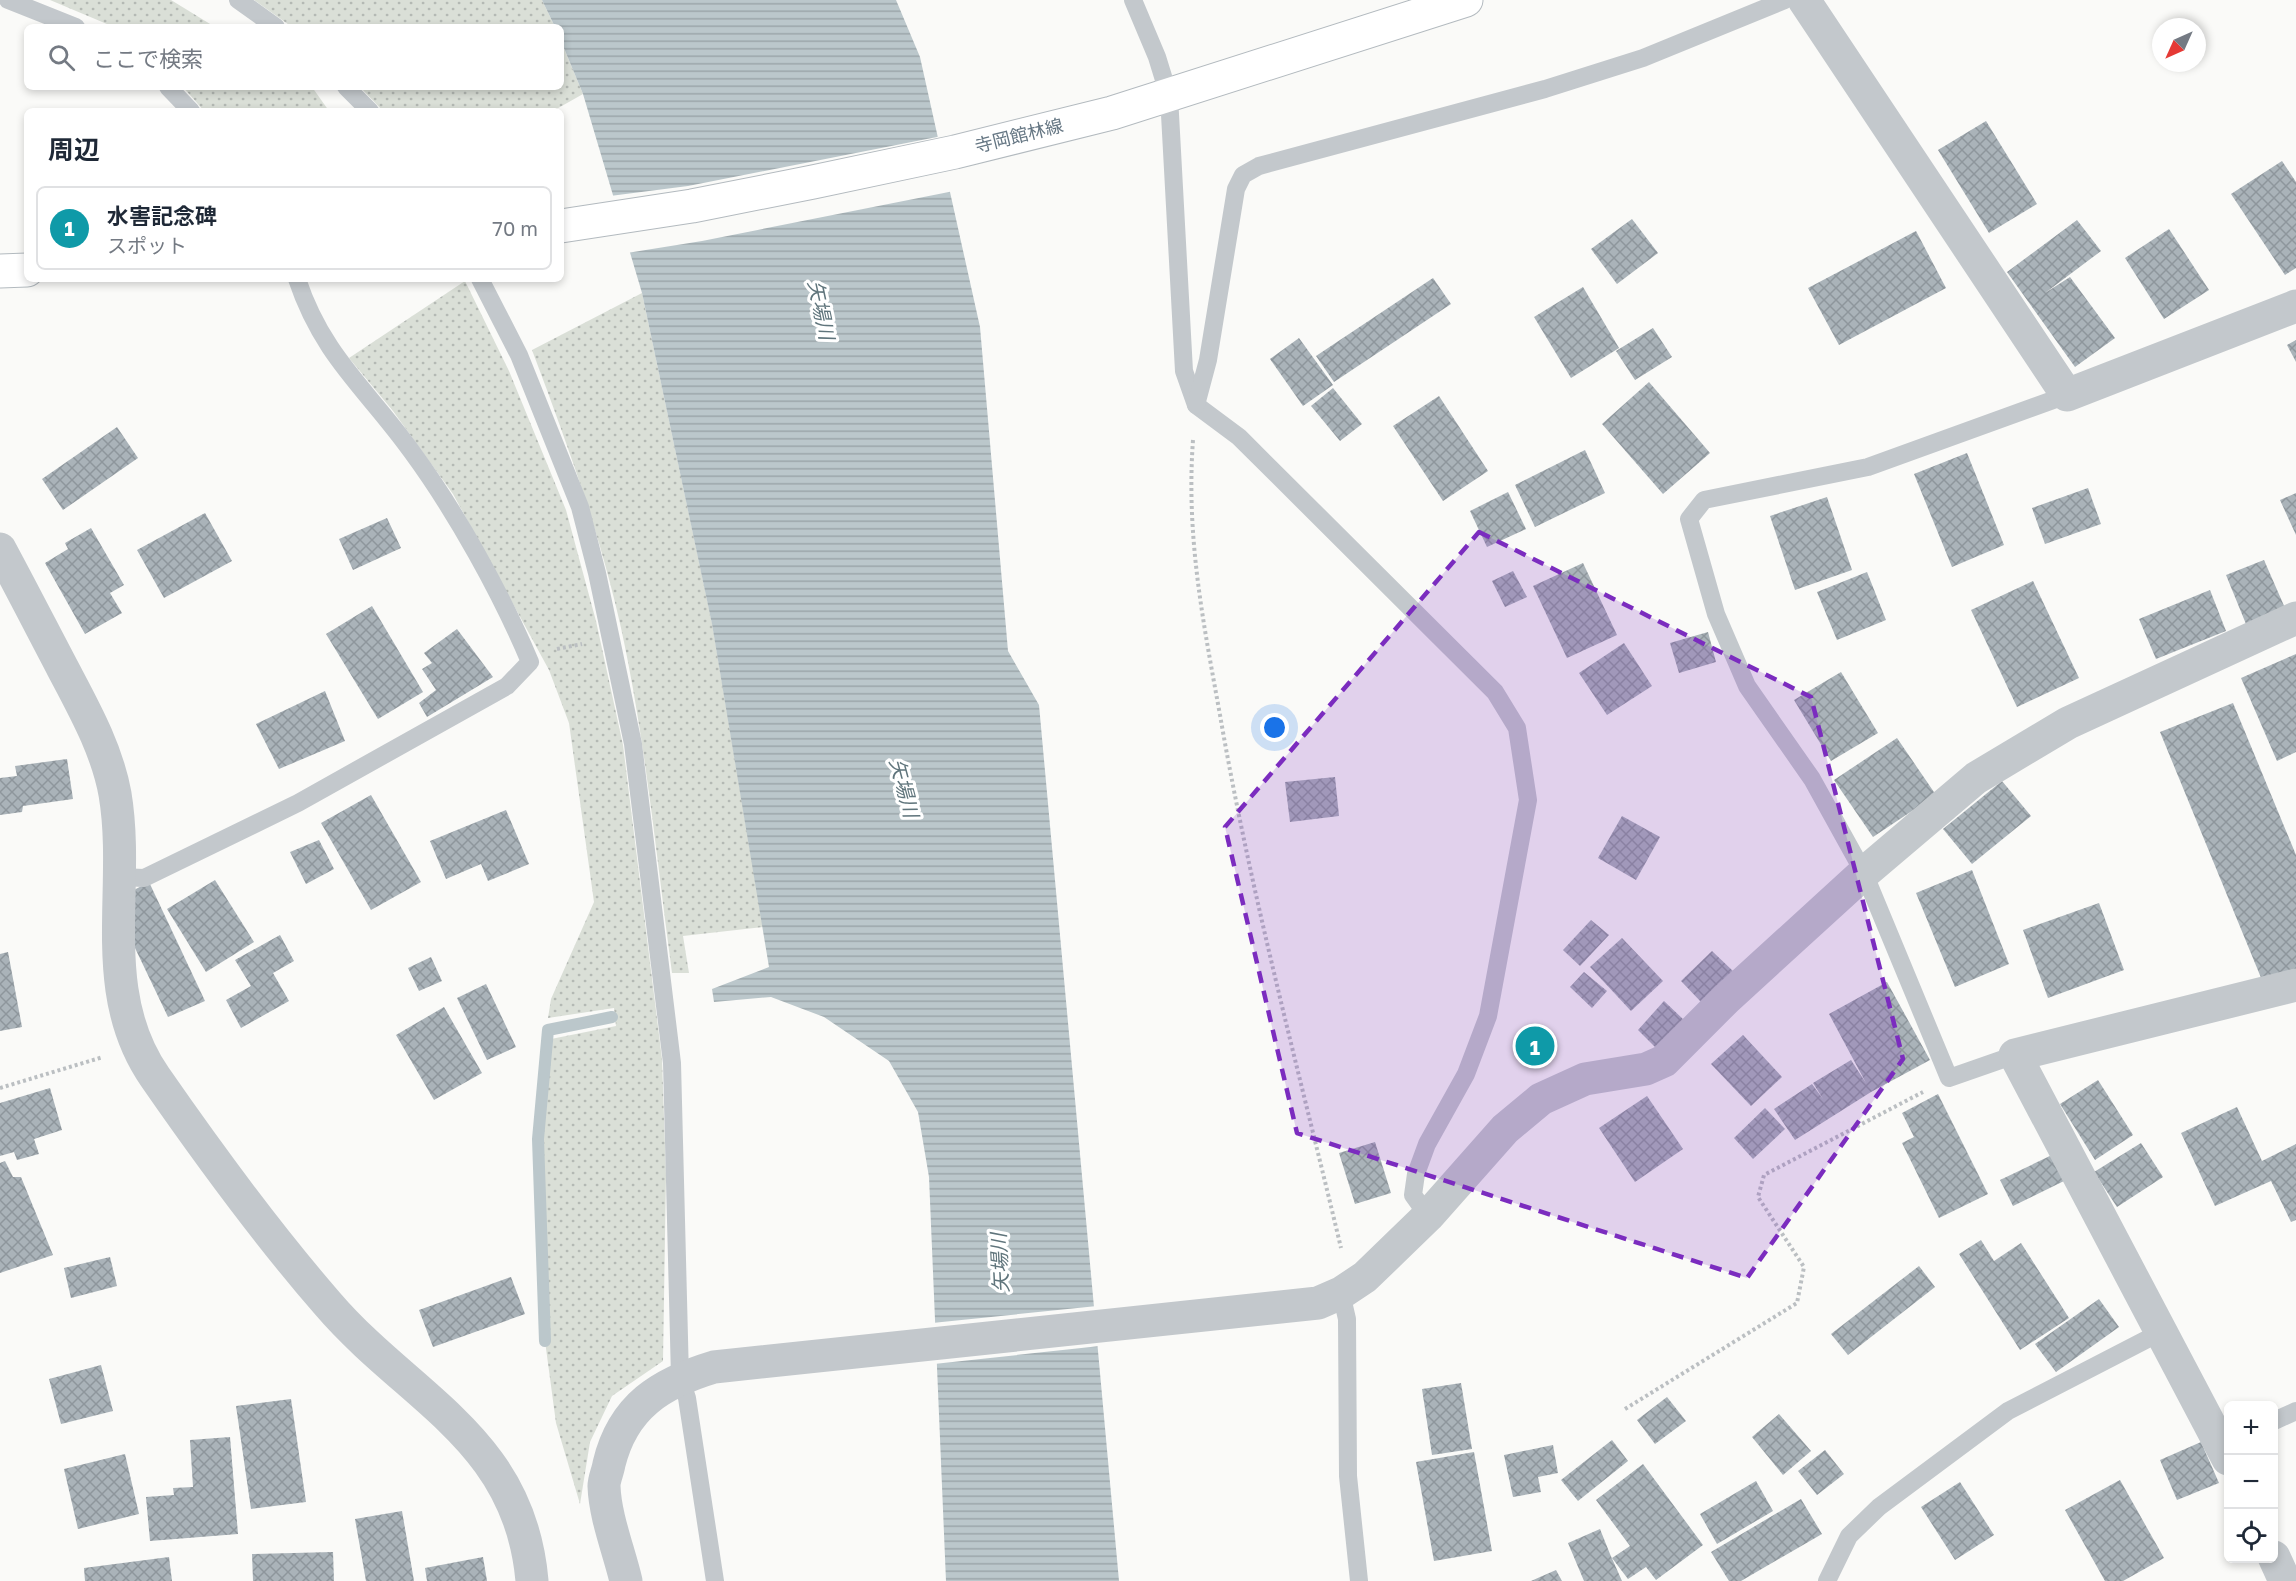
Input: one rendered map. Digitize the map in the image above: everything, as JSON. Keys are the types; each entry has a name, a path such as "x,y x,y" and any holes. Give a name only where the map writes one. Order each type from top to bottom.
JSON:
{"main road":[{"name":"寺岡館林線","path":"564,226 692,206 813,182 955,152 1113,113 1466,0"},
{"path":"0,271 24,270"}],"street":[{"path":"1804,0 2067,395 2296,306"},
{"path":"0,549 102,749 115,795 119,877 117,938 122,992 134,1040 160,1084 328,1305 368,1346 461,1427 482,1450 518,1515 530,1553 532,1581"},
{"path":"626,1581 604,1486 612,1450 630,1415 654,1392 680,1377 714,1366 1330,1298 1365,1277 1428,1216 1505,1129 1541,1099 1585,1079 1646,1069 1664,1060 1726,999 1864,873 1976,778 2068,723 2296,618"},
{"path":"2224,1445 2161,1332 2015,1054 2296,985"},
{"path":"2277,1563 2285,1581"}],"lane":[{"path":"8,0 68,24"},
{"path":"238,0 272,24"},
{"path":"1133,0 1158,57 1169,96 1184,371 1196,405 1239,437 1495,692 1517,728 1528,800 1488,1016 1466,1074 1426,1144 1416,1174 1413,1195 1428,1216"},
{"path":"1196,405 1208,360 1236,189 1243,175 1259,166 1545,89 1632,62 1718,30 1785,0"},
{"path":"171,90 188,108"},
{"path":"349,90 367,108"},
{"path":"119,877 144,878 298,803 507,686 530,662 455,517 412,451 332,354 308,311 298,282"},
{"path":"482,282 519,355 579,507 597,573 633,744 672,1063 680,1377 687,1398 715,1581"},
{"path":"2015,1054 1949,1078 1864,873 1812,779 1747,686 1716,614 1689,519 1704,500 1868,467 2067,395"},
{"path":"1330,1298 1347,1319 1348,1476 1359,1581"},
{"path":"1827,1581 1850,1536 1879,1507 2008,1411 2161,1332"},
{"path":"2278,1420 2296,1411"}],"path":[{"path":"1196,405 1190,491 1196,579 1237,815 1342,1254 1330,1298"},
{"path":"548,650 594,642"},
{"path":"0,1088 102,1057 134,1040"},
{"path":"1625,1408 1797,1303 1804,1267 1758,1197 1764,1175 1949,1078"}],"highlighted area":[{"path":"1479,532 1811,697 1903,1059 1747,1278 1297,1133 1225,827"}],"shaded area":[{"path":"50,0 171,0 210,24 107,24"},
{"path":"254,0 542,0 554,24 288,24"},
{"path":"564,48 583,94 558,108 380,108 363,90 564,90"},
{"path":"186,90 314,90 327,108 201,108"},
{"path":"465,282 509,371 566,510 596,621 623,745 662,1059 666,1175 663,1361 612,1396 590,1442 580,1504 556,1423 545,1341 538,1139 546,1040 616,1026 614,1008 548,1018 551,999 594,902 569,723 549,670 453,494 393,411 349,358"},
{"path":"642,293 712,623 763,927 683,936 689,973 672,973 641,739 628,662 610,582 574,465 532,350"}],"water":[{"name":"矢場川","path":"542,0 896,0 920,57 980,327 1008,651 1039,705 1119,1581 946,1581 929,1177 918,1112 889,1061 824,1017 771,997 714,1002 712,989 769,967 712,624 642,293 583,94 564,48 564,24 554,24"}],"pier":[{"path":"942,136 954,191 702,241 627,253 610,196 688,186"},
{"path":"1097,1306 1100,1346 934,1364 932,1323"}],"building":[{"path":"1986,121 2037,204 1989,233 1938,150"},
{"path":"2282,161 2296,182 2296,268 2285,275 2231,194"},
{"path":"1632,219 1658,253 1617,284 1591,249"},
{"path":"2077,220 2101,251 2045,293 2070,277 2115,338 2075,367 2007,272"},
{"path":"2169,229 2209,290 2164,319 2125,258"},
{"path":"1916,231 1946,288 1839,345 1808,288"},
{"path":"1433,278 1451,304 1334,382 1316,356"},
{"path":"1583,287 1619,348 1571,378 1534,317"},
{"path":"1653,328 1672,357 1635,380 1616,351"},
{"path":"1299,338 1333,385 1303,406 1270,359"},
{"path":"2296,340 2296,362 2287,345"},
{"path":"1649,382 1710,453 1663,494 1602,424"},
{"path":"1333,388 1362,424 1340,441 1311,406"},
{"path":"1439,396 1488,471 1443,501 1393,426"},
{"path":"117,427 138,458 63,510 42,479"},
{"path":"1585,450 1605,493 1535,527 1515,485"},
{"path":"1967,453 2004,545 1952,567 1914,474"},
{"path":"2088,488 2101,524 2045,544 2032,508"},
{"path":"1508,492 1526,529 1487,547 1470,511"},
{"path":"2296,493 2296,535 2280,500"},
{"path":"1827,497 1852,570 1795,590 1770,516"},
{"path":"205,513 232,561 164,598 137,550"},
{"path":"387,518 401,548 353,570 339,539"},
{"path":"91,528 124,585 110,593 122,613 85,634 45,563 68,549 65,543"},
{"path":"2264,560 2285,608 2246,624 2226,575"},
{"path":"1583,563 1617,635 1567,658 1533,586"},
{"path":"1513,571 1527,597 1505,607 1492,581"},
{"path":"1867,572 1886,620 1837,640 1817,592"},
{"path":"2033,581 2079,678 2017,707 1971,610"},
{"path":"2210,590 2226,631 2156,659 2139,619"},
{"path":"372,606 423,692 378,719 326,634"},
{"path":"457,629 493,677 427,717 419,703 436,690 422,669 432,663 424,653"},
{"path":"1708,632 1716,662 1679,673 1670,643"},
{"path":"1624,643 1652,686 1607,715 1579,673"},
{"path":"2296,654 2296,752 2277,761 2241,678"},
{"path":"1841,672 1878,733 1831,761 1794,700"},
{"path":"325,691 345,741 279,769 256,724"},
{"path":"2233,703 2296,855 2296,972 2264,985 2160,732"},
{"path":"1897,738 1936,795 1873,837 1834,780"},
{"path":"67,759 73,799 23,806 22,812 0,815 0,778 17,776 15,766"},
{"path":"1335,777 1339,816 1290,822 1285,782"},
{"path":"2002,781 2031,816 1972,864 1943,829"},
{"path":"371,795 421,882 371,910 321,823"},
{"path":"506,810 529,864 488,881 481,864 446,879 430,841"},
{"path":"1622,816 1660,837 1636,880 1598,858"},
{"path":"319,840 334,869 306,884 290,852"},
{"path":"1972,870 2009,964 1955,987 1916,893"},
{"path":"215,880 254,942 206,972 167,909"},
{"path":"149,882 205,1001 168,1017 135,948 134,890"},
{"path":"2099,903 2124,970 2048,998 2023,930"},
{"path":"1591,920 1609,935 1580,966 1563,950"},
{"path":"280,935 294,961 273,973 289,1001 241,1028 226,1000 251,986 235,960"},
{"path":"1622,938 1663,981 1631,1011 1590,967"},
{"path":"1712,951 1734,972 1702,1003 1681,981"},
{"path":"8,952 22,1027 0,1031 0,954"},
{"path":"431,957 442,981 419,991 408,968"},
{"path":"1584,972 1607,991 1592,1008 1570,987"},
{"path":"1887,982 1930,1060 1871,1092 1795,1140 1774,1109 1812,1084 1823,1099 1813,1083 1851,1060 1866,1083 1829,1014"},
{"path":"486,984 516,1047 487,1060 457,998"},
{"path":"1664,1001 1685,1021 1657,1049 1638,1030"},
{"path":"444,1007 482,1073 434,1100 396,1035"},
{"path":"1743,1035 1782,1077 1751,1106 1711,1064"},
{"path":"2098,1080 2133,1135 2095,1160 2060,1104"},
{"path":"50,1088 62,1130 34,1139 39,1154 17,1160 14,1152 0,1156 0,1103"},
{"path":"1938,1094 1988,1194 1939,1218 1902,1143 1914,1137 1902,1113"},
{"path":"1647,1096 1683,1149 1635,1182 1599,1128"},
{"path":"2237,1107 2262,1161 2296,1144 2296,1220 2291,1222 2271,1181 2215,1206 2181,1133"},
{"path":"1765,1108 1785,1129 1753,1159 1734,1138"},
{"path":"1375,1142 1391,1193 1355,1204 1339,1153"},
{"path":"2141,1143 2163,1177 2117,1207 2094,1172"},
{"path":"2052,1155 2064,1181 2013,1206 2000,1180"},
{"path":"5,1161 13,1177 21,1177 53,1255 0,1273 0,1163"},
{"path":"1981,1240 1994,1261 2021,1243 2069,1318 2020,1350 1959,1254"},
{"path":"110,1257 117,1286 71,1298 64,1268"},
{"path":"1919,1266 1935,1287 1848,1355 1831,1334"},
{"path":"511,1277 525,1314 433,1347 419,1310"},
{"path":"2099,1299 2119,1327 2056,1372 2035,1344"},
{"path":"101,1365 113,1411 61,1424 49,1379"},
{"path":"1461,1383 1472,1449 1432,1455 1422,1389"},
{"path":"1667,1397 1686,1421 1655,1444 1637,1420"},
{"path":"291,1399 306,1502 251,1509 236,1406"},
{"path":"1779,1414 1811,1451 1783,1475 1752,1437"},
{"path":"230,1437 238,1534 150,1541 146,1497 174,1495 173,1488 193,1487 190,1440"},
{"path":"1612,1440 1628,1461 1578,1501 1561,1480"},
{"path":"2201,1442 2219,1483 2177,1500 2160,1460"},
{"path":"1553,1445 1558,1473 1538,1477 1541,1492 1513,1497 1504,1455"},
{"path":"1825,1450 1844,1474 1817,1495 1798,1471"},
{"path":"1474,1452 1492,1551 1434,1561 1416,1462"},
{"path":"125,1454 139,1514 78,1529 64,1469"},
{"path":"1643,1464 1703,1545 1656,1580 1646,1567 1628,1579 1612,1558 1630,1546 1596,1500"},
{"path":"2120,1480 2164,1558 2123,1581 2105,1581 2065,1510"},
{"path":"1756,1481 1773,1511 1717,1544 1700,1514"},
{"path":"1960,1482 1994,1535 1955,1560 1921,1507"},
{"path":"1801,1499 1822,1534 1741,1581 1729,1581 1711,1552"},
{"path":"402,1511 414,1581 366,1581 355,1519"},
{"path":"1600,1529 1622,1581 1584,1581 1568,1543"},
{"path":"333,1552 334,1581 253,1581 252,1554"},
{"path":"169,1557 172,1581 85,1581 84,1568"},
{"path":"483,1557 487,1581 427,1581 425,1568"},
{"path":"1556,1570 1562,1581 1531,1581"}],"waterway":[{"path":"545,1341 538,1139 548,1030 612,1017"}],"place":[{"name":"水害記念碑","path":"1535,1046"}]}
